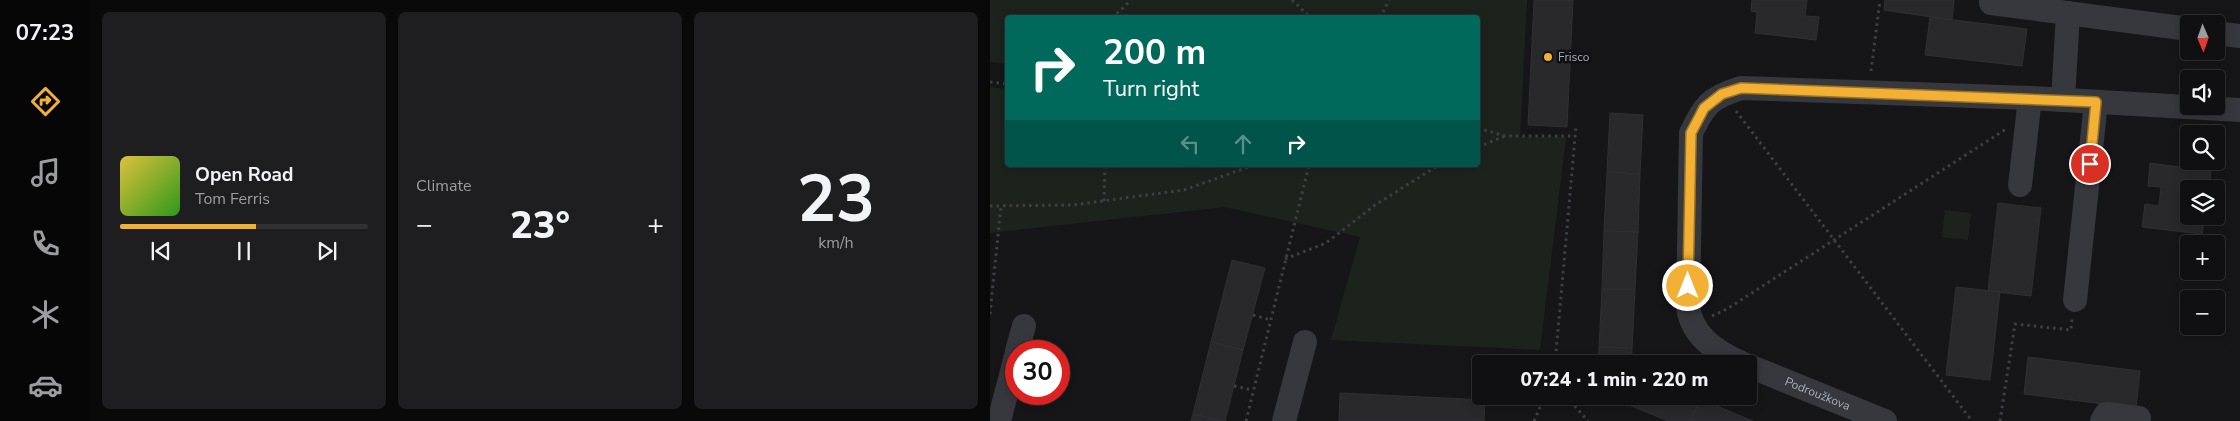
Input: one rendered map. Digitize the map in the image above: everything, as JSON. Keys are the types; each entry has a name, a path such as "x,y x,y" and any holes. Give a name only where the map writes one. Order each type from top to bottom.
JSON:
{"street":[{"path":"1991,0 1991,3 2180,28"},
{"path":"2063,100 2068,13"},
{"path":"2225,34 2240,36"},
{"path":"1726,355 1703,340 1693,325 1688,306 1689,153 1691,133 1704,108 1722,94 1741,88 2030,98 2240,110"},
{"path":"2020,185 2030,98"},
{"path":"2075,300 2096,102"},
{"path":"1021,340 1024,326"},
{"path":"1284,421 1305,342"},
{"name":"Podroužkova","path":"1757,369 1885,421"},
{"path":"999,421 1005,398"},
{"path":"2102,421 2106,414 2138,418"}],"path":[{"path":"1115,15 1131,0"},
{"path":"1292,0 1308,15"},
{"path":"1382,15 1389,0"},
{"path":"1868,92 1880,0"},
{"path":"990,82 1005,84"},
{"path":"1734,108 1972,421"},
{"path":"1556,355 1576,126"},
{"path":"1693,325 1727,309 2008,127"},
{"path":"1480,129 1505,136 1575,136"},
{"path":"1480,146 1505,136"},
{"path":"1104,201 1105,167"},
{"path":"990,206 1073,205 1184,190 1248,167"},
{"path":"1246,421 1309,167"},
{"path":"1285,259 1326,243 1375,205 1436,167"},
{"path":"990,314 1001,206"},
{"path":"2000,421 2015,324 2071,330 2075,300"},
{"path":"1252,315 1270,320"},
{"path":"1234,386 1254,390"},
{"path":"1534,421 1541,405"},
{"path":"1574,405 1588,421"}],"shaded area":[{"path":"990,0 1527,0 1520,137 1566,137 1540,350 1331,340 1360,237 1225,207 990,233 990,87 1005,89 1005,167 1480,167 1480,15 1005,15 1005,64 990,62"},
{"path":"1945,210 1971,213 1968,240 1942,237"}],"building":[{"path":"1534,0 1573,0 1567,127 1528,125"},
{"path":"1752,0 1807,0 1805,16 1819,17 1816,40 1755,33 1757,12 1751,11"},
{"path":"1885,0 1954,0 1952,20 1884,10"},
{"path":"1930,17 2027,29 2022,66 1925,55"},
{"path":"1610,113 1643,115 1640,174 1607,172"},
{"path":"2150,163 2180,167 2180,170 2211,171 2210,180 2180,180 2180,225 2204,225 2202,234 2142,227 2145,204 2159,206 2161,187 2148,186"},
{"path":"1607,172 1640,174 1638,232 1604,231"},
{"path":"1998,203 2041,208 2031,296 1988,291"},
{"path":"1604,231 1638,232 1635,290 1602,289"},
{"path":"1232,260 1265,268 1243,350 1211,342"},
{"path":"1956,287 2000,292 1990,380 1946,375"},
{"path":"1602,289 1635,290 1632,348 1599,347"},
{"path":"1211,342 1243,350 1225,421 1193,414"},
{"path":"1599,347 1632,348 1632,355 1599,355"},
{"path":"2028,357 2140,371 2136,408 2024,394"},
{"path":"1340,393 1472,399 1472,405 1485,405 1484,421 1339,421"},
{"path":"1635,405 1698,405 1691,421 1668,421 1634,407"},
{"path":"1698,405 1714,405 1753,421 1691,421"},
{"path":"1193,414 1223,421 1191,421"}],"place":[{"name":"Frisco","path":"1548,57"}],"route":[{"path":"1688,286 1689,153 1691,133 1704,108 1722,94 1741,88 2096,102 2090,164"}]}
